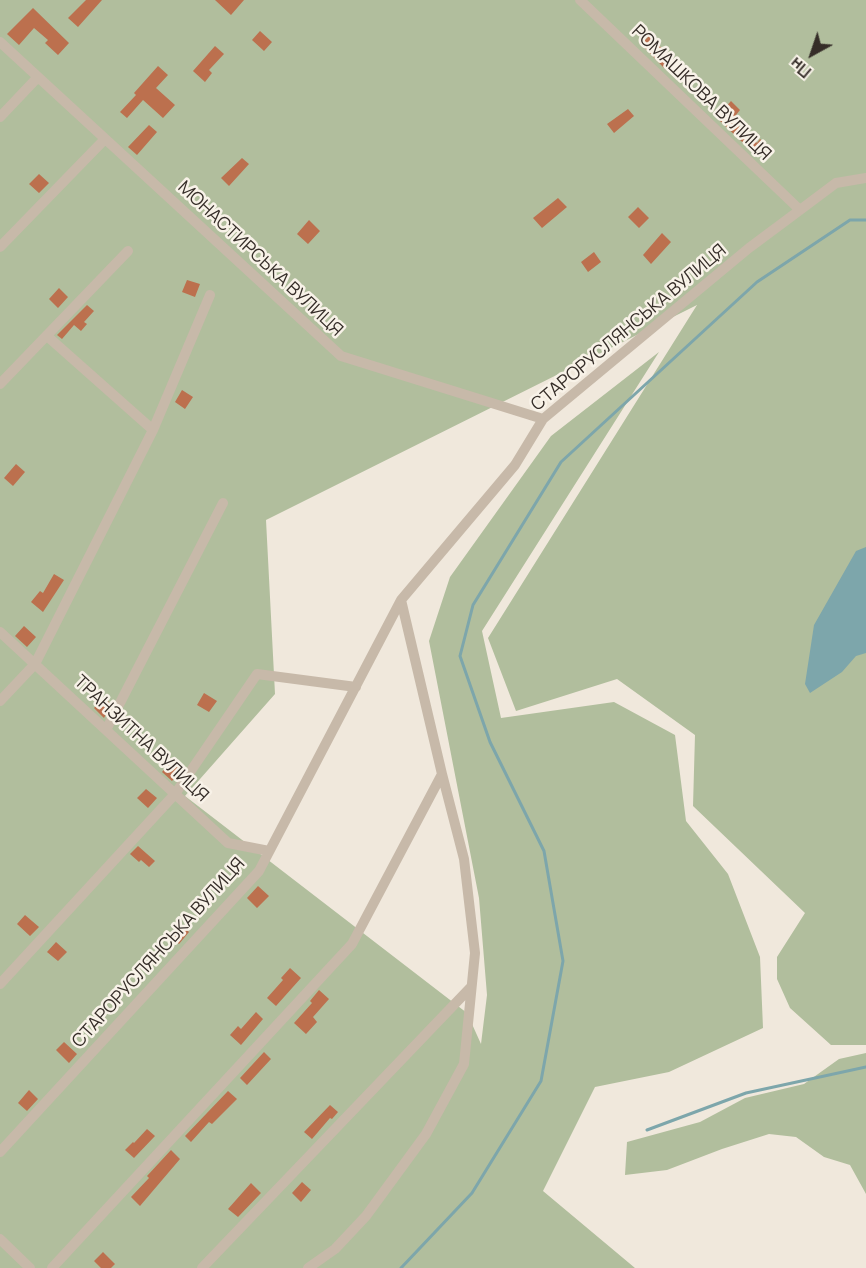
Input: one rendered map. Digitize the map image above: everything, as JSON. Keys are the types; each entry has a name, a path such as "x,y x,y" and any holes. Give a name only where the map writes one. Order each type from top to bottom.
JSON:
{"street":[{"name":"РОМАШКОВА ВУЛИЦЯ","path":"580,0 800,210"},
{"name":"МОНАСТИРСЬКА ВУЛИЦЯ","path":"0,42 341,356 543,420"},
{"path":"0,117 38,77"},
{"path":"0,247 105,139"},
{"name":"СТАРОРУСЛЯНСЬКА ВУЛИЦЯ","path":"0,1152 259,871 401,600 515,465 543,420 740,256 800,210 836,183 866,177"},
{"path":"0,384 129,251"},
{"path":"0,701 35,664 153,430 210,295"},
{"path":"47,336 153,430"},
{"path":"106,730 223,503"},
{"path":"309,1268 335,1249 366,1216 426,1134 464,1064 475,953 464,859 401,600"},
{"name":"ТРАНЗИТНА ВУЛИЦЯ","path":"0,632 228,843 269,851"},
{"path":"0,984 175,794 256,674 356,687"},
{"path":"52,1268 352,944 442,774"},
{"path":"202,1268 471,987"},
{"path":"0,1239 30,1268"}],"green space":[{"path":"0,0 866,0 866,1045 831,1045 790,1008 777,979 777,957 805,913 693,806 695,735 617,679 516,711 488,638 697,305 266,520 275,694 185,796 467,1013 481,1044 487,995 479,898 429,641 450,577 551,436 659,352 482,631 501,718 614,702 675,735 686,821 728,874 760,957 763,1028 669,1072 595,1087 543,1191 635,1268 0,1268"},
{"path":"866,1053 866,1194 850,1165 824,1157 796,1137 769,1134 667,1170 625,1175 627,1142 700,1122 745,1098 804,1084 839,1059"}],"water":[{"path":"866,547 866,653 856,656 842,672 810,693 805,684 814,625 856,551"}],"building":[{"path":"86,0 102,0 78,27 68,18"},
{"path":"215,0 244,0 231,15"},
{"path":"33,8 69,43 58,55 45,43 48,40 34,28 19,45 7,34"},
{"path":"260,31 272,42 264,51 252,40"},
{"path":"649,36 673,59 664,68 641,44"},
{"path":"215,46 224,54 209,70 212,73 205,82 193,71"},
{"path":"158,66 168,75 156,88 175,105 163,118 143,100 127,118 120,112"},
{"path":"731,101 740,110 732,120 757,143 760,139 767,145 757,156 720,121 726,114 722,111"},
{"path":"628,109 634,116 614,133 607,124"},
{"path":"149,125 157,132 137,155 128,147"},
{"path":"242,158 249,164 229,186 221,178"},
{"path":"39,174 49,183 39,193 29,184"},
{"path":"558,198 567,207 542,228 533,218"},
{"path":"638,207 649,218 639,228 628,217"},
{"path":"309,220 320,231 308,244 297,234"},
{"path":"662,233 671,242 651,264 643,255"},
{"path":"594,252 601,262 588,272 581,262"},
{"path":"187,280 200,284 195,297 182,292"},
{"path":"59,288 68,297 58,308 49,299"},
{"path":"87,305 94,311 84,322 87,324 81,331 74,325 62,339 57,335"},
{"path":"182,390 193,397 185,409 175,402"},
{"path":"16,464 25,472 13,486 4,478"},
{"path":"54,574 64,580 43,612 31,602 40,591 43,593"},
{"path":"24,626 36,637 27,647 15,636"},
{"path":"204,693 217,701 209,712 197,705"},
{"path":"104,697 111,704 104,718 94,708"},
{"path":"173,759 183,768 172,781 162,772"},
{"path":"146,789 157,798 148,808 137,798"},
{"path":"138,846 155,861 149,867 130,854"},
{"path":"258,886 269,896 257,908 247,898"},
{"path":"25,915 39,927 30,936 17,924"},
{"path":"180,924 189,932 179,944 169,935"},
{"path":"56,942 67,952 58,961 47,952"},
{"path":"290,968 301,978 276,1006 267,998"},
{"path":"319,990 329,999 313,1017 317,1022 306,1034 294,1023 312,1003 310,1001"},
{"path":"256,1012 263,1019 241,1045 230,1035 238,1026 241,1029"},
{"path":"64,1042 77,1054 69,1063 56,1050"},
{"path":"264,1052 271,1059 247,1085 240,1078"},
{"path":"29,1090 38,1099 27,1111 18,1103"},
{"path":"228,1091 237,1099 212,1124 209,1122 191,1142 185,1136"},
{"path":"330,1105 338,1112 312,1139 304,1132"},
{"path":"147,1129 155,1136 134,1158 125,1150"},
{"path":"171,1150 180,1159 140,1206 131,1197"},
{"path":"302,1182 311,1190 301,1202 292,1193"},
{"path":"251,1183 261,1193 238,1217 228,1209"},
{"path":"103,1252 115,1264 111,1268 101,1268 94,1261"}],"waterway":[{"path":"401,1268 472,1193 541,1081 563,961 544,851 490,742 460,656 473,605 561,462 757,282 850,220 866,220"},
{"path":"647,1130 746,1093 866,1067"}]}
